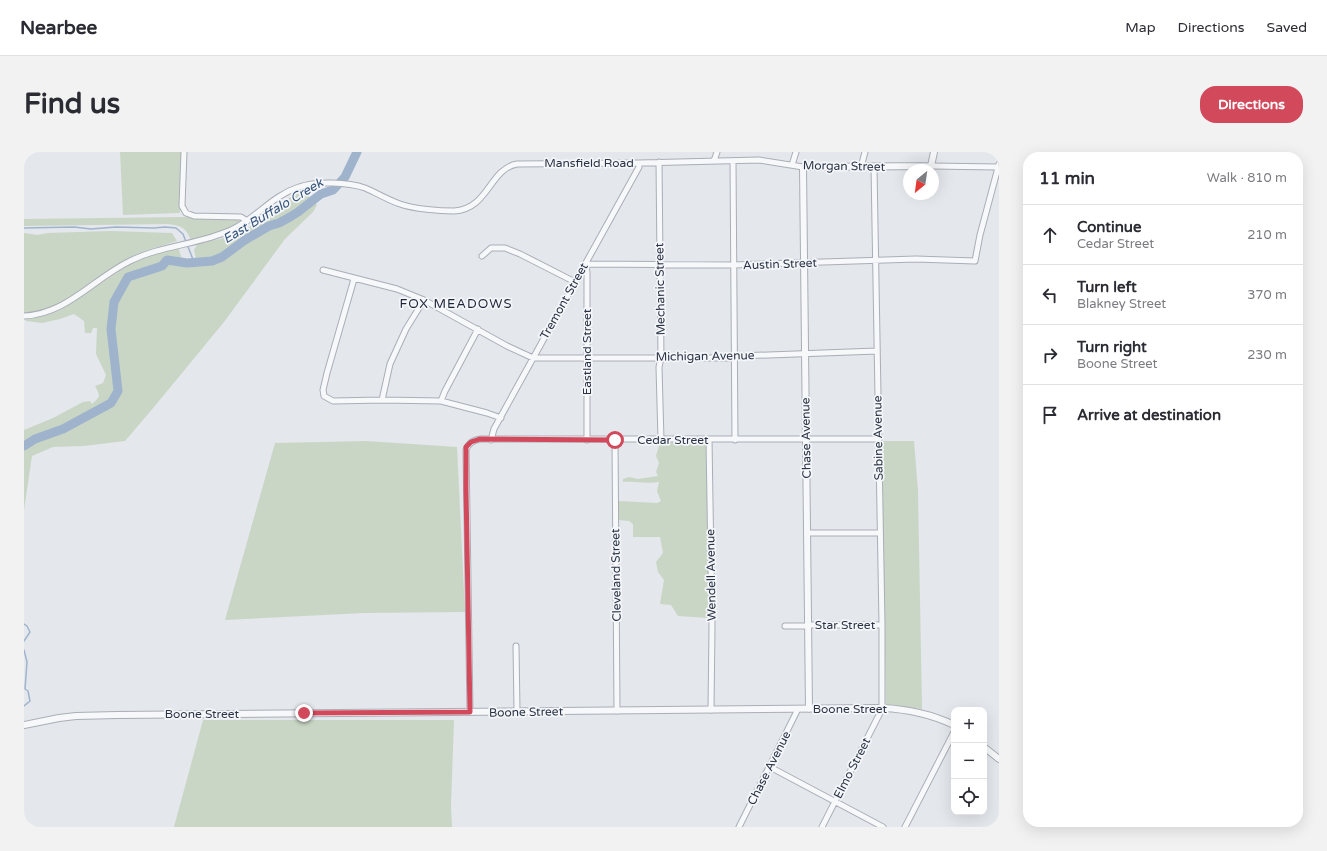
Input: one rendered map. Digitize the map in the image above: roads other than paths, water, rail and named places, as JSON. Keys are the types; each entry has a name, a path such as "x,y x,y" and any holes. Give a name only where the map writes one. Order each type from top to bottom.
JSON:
{"street":[{"path":"24,316 46,312 68,303 115,270 138,257 224,233 234,229 247,220 241,217 194,216 186,213 182,206 184,152"},
{"path":"714,161 717,152"},
{"path":"792,165 796,152"},
{"path":"861,167 864,152"},
{"path":"931,164 934,152"},
{"name":"Morgan Street","path":"714,161 759,160 803,166 903,166"},
{"name":"Mansfield Road","path":"247,220 270,202 285,193 302,186 314,184 347,184 364,188 400,204 450,211 460,210 472,206 482,197 502,172 514,164 714,161"},
{"path":"733,161 735,440"},
{"name":"Mechanic Street","path":"659,162 661,358 659,367 661,440"},
{"name":"Tremont Street","path":"491,440 494,430 639,167 639,163"},
{"name":"Morgan Street","path":"939,166 999,165"},
{"name":"Austin Street","path":"585,264 804,264 916,259 975,261 980,235 999,165"},
{"name":"Chase Avenue","path":"803,166 809,709"},
{"name":"Sabine Avenue","path":"874,167 882,625 882,708"},
{"path":"482,256 491,248 505,248 575,282"},
{"name":"Eastland Street","path":"585,264 587,440"},
{"path":"323,270 397,289 424,300 507,346 533,358"},
{"path":"354,279 323,390 324,396 333,401 441,401 501,418"},
{"path":"382,400 390,364 406,329 424,300"},
{"path":"441,401 478,329"},
{"name":"Michigan Avenue","path":"533,358 730,358 877,351"},
{"name":"Wendell Avenue","path":"708,439 712,619 711,710"},
{"name":"Cedar Street","path":"470,712 466,459 468,444 476,440 879,439"},
{"name":"Cleveland Street","path":"615,440 617,711"},
{"path":"807,533 880,532"},
{"name":"Star Street","path":"784,626 882,625"},
{"path":"516,646 517,711"},
{"name":"Boone Street","path":"24,725 59,718 91,716 882,708 918,712 951,724"},
{"name":"Elmo Street","path":"822,827 882,708"},
{"name":"Chase Avenue","path":"739,827 798,709"},
{"path":"905,827 951,738"},
{"path":"987,749 999,759"},
{"path":"770,767 883,827"}],"waterway":[{"name":"East Buffalo Creek","path":"24,446 35,439 63,429 111,403 118,391 111,329 114,302 128,277 162,266 167,260 187,263 212,261 222,257 245,240 298,212 321,194 333,190 345,177 357,152"},
{"path":"24,228 176,228 183,234 194,262"},
{"path":"24,624 30,632 24,641"},
{"path":"24,650 27,662 25,689 28,691 30,701 24,706"}],"district":[{"name":"FOX MEADOWS","path":"456,304"}]}
